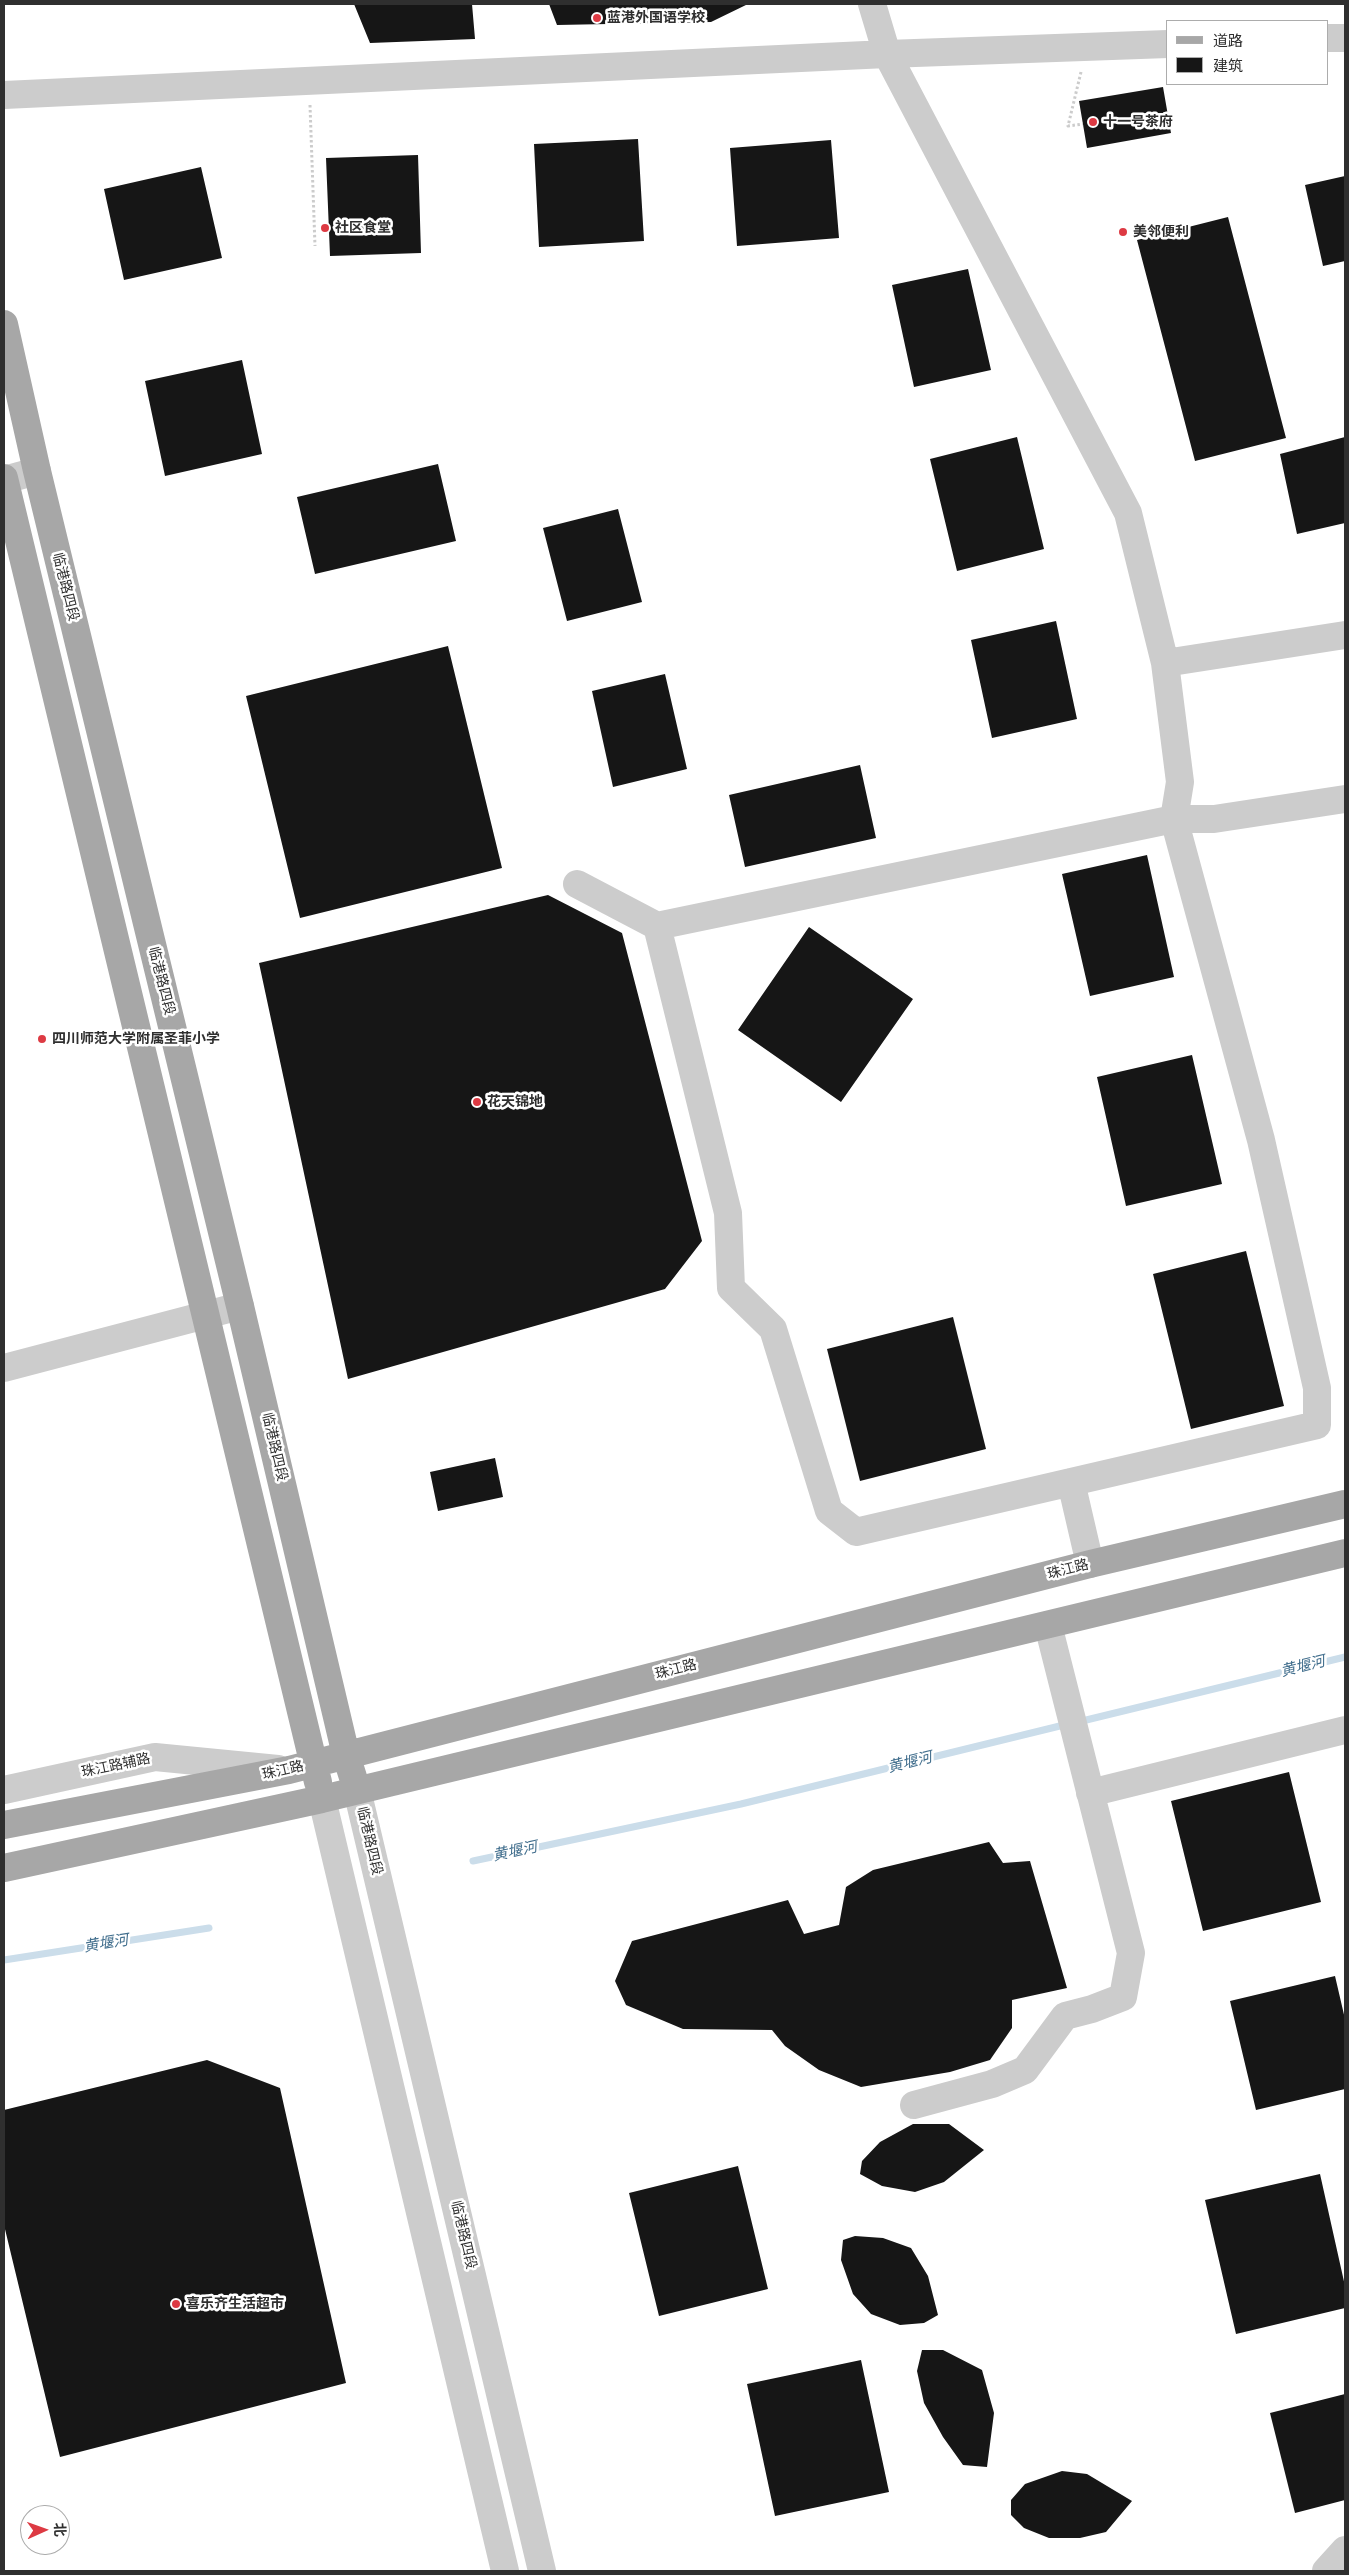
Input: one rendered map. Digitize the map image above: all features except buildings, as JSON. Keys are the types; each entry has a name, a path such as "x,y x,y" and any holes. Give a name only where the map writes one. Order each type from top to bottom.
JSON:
{"main road":[{"name":"临港路四段","path":"4,324 37,471 240,1306 346,1755 357,1790"},
{"path":"4,479 206,1315 301,1767 322,1799"},
{"name":"珠江路","path":"4,1825 301,1767 1090,1564 1345,1504"},
{"path":"4,1868 322,1799 1345,1553"}],"street":[{"path":"657,926 728,1213 731,1288 773,1330 829,1511 856,1532 1317,1425 1317,1388 1261,1140 1174,819 1180,782 1165,663 1128,513 887,54 872,4"},
{"path":"1329,38 1345,38"},
{"path":"4,95 887,54 1166,44"},
{"path":"4,479 37,471"},
{"path":"1165,663 1345,635"},
{"path":"577,884 657,926 1174,819 1214,819 1345,799"},
{"path":"4,1368 240,1306"},
{"path":"1071,1482 1090,1564"},
{"path":"914,2105 992,2084 1025,2070 1065,2016 1092,2009 1123,1996 1132,1953 1048,1625"},
{"path":"1090,1793 1345,1730"},
{"name":"珠江路辅路","path":"4,1790 155,1757 301,1767"},
{"name":"临港路四段","path":"357,1790 542,2571"},
{"path":"322,1799 505,2571"},
{"path":"1326,2571 1345,2550"}],"path":[{"path":"1083,124 1068,126 1087,47"},
{"path":"310,82 315,246"}],"waterway":[{"name":"黄堰河","path":"1078,1722 1345,1657"},
{"name":"黄堰河","path":"473,1861 741,1804 1068,1724"},
{"name":"黄堰河","path":"4,1960 209,1928"}],"place":[{"name":"蓝港外国语学校","path":"597,18"},
{"name":"十一号茶府","path":"1093,122"},
{"name":"社区食堂","path":"325,228"},
{"name":"美邻便利","path":"1123,232"},
{"name":"四川师范大学附属圣菲小学","path":"42,1039"},
{"name":"花天锦地","path":"477,1102"},
{"name":"喜乐齐生活超市","path":"176,2304"}]}
